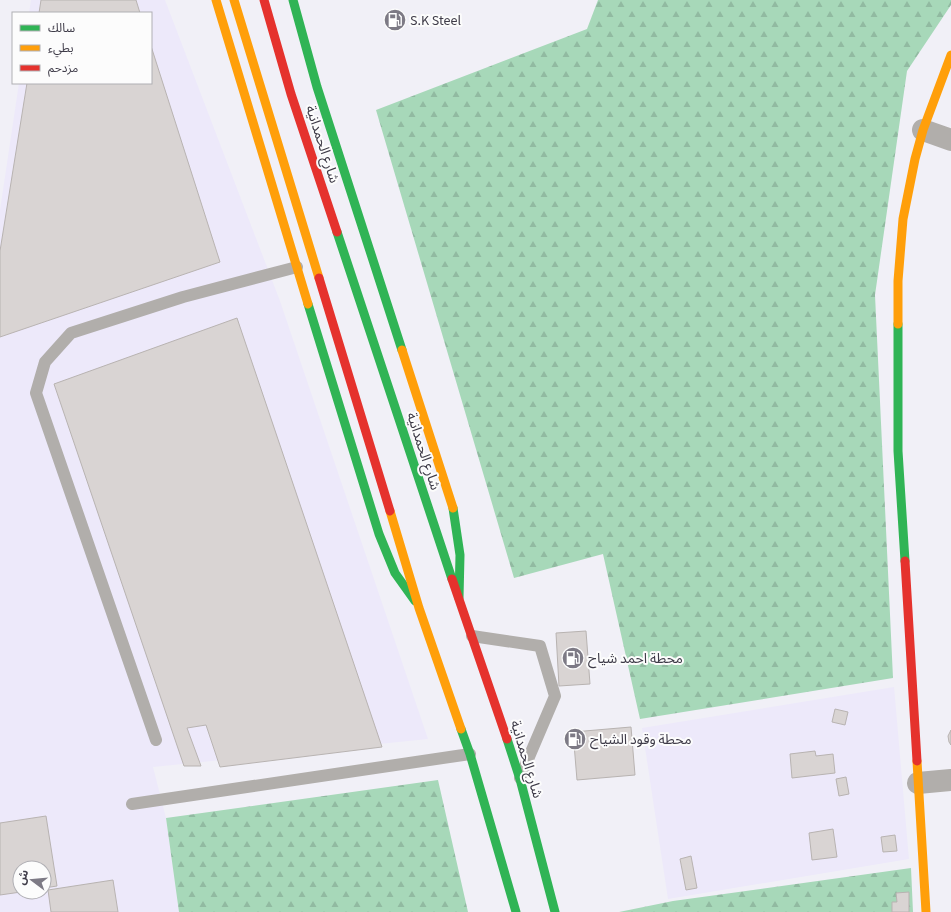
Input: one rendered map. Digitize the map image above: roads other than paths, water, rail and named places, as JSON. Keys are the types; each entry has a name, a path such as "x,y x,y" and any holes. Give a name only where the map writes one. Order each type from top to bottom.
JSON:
{"main road":[{"path":"216,0 379,534 395,573 419,608"},
{"path":"234,0 419,608 470,754 516,912"},
{"name":"شارع الحمدانية","path":"264,0 291,94 459,601 520,779 555,912"},
{"path":"293,0 317,87 454,513 460,555 459,601"},
{"path":"926,912 898,451 898,280 900,250 908,189 923,130 951,55"}],"street":[{"path":"923,130 951,140"},
{"path":"918,783 951,780"}],"lane":[{"path":"156,740 36,393 45,362 72,333 183,297 297,267"},
{"path":"472,636 540,646 555,696 520,779"},
{"path":"132,804 470,754"}],"place":[{"name":"S.K Steel","path":"395,20"},
{"name":"محطة احمد شياح","path":"573,658"},
{"name":"محطة وقود الشياح","path":"575,739"}]}
